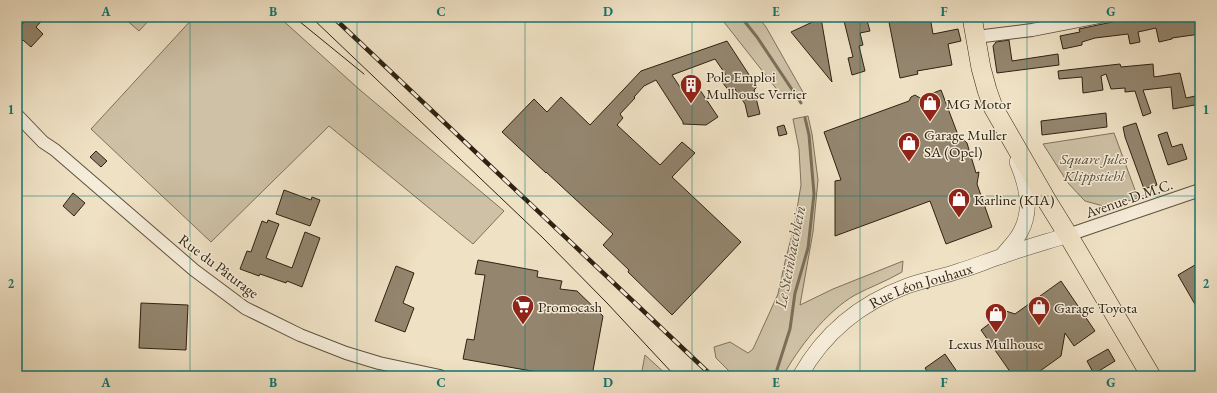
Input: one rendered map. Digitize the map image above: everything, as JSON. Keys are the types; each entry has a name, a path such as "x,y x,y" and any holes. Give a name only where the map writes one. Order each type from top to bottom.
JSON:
{"main road":[{"path":"972,17 987,90 993,107 1068,235 1145,374"}],"street":[{"path":"976,37 1032,30 1099,17"},
{"name":"Rue du Pâturage","path":"17,115 43,142 188,265 245,308 300,335 346,353 437,376"},
{"path":"1002,124 1026,184 1028,208 1025,223 1021,232 1002,256"},
{"name":"Avenue D.M.C.","path":"1068,235 1200,190"},
{"name":"Rue Léon Jouhaux","path":"800,376 814,354 826,340 856,312 876,299 908,286 1068,235"}],"green space":[{"path":"123,17 152,17 139,31"},
{"path":"194,17 279,17 360,90 504,211 473,244 329,126 211,242 91,129"},
{"path":"720,17 758,17 766,27 804,94 782,96"},
{"path":"808,116 818,180 813,232 800,305 833,289 903,261 902,272 855,295 834,310 805,342 783,376 734,376 716,358 714,347 730,342 748,353 753,349 778,294 794,227 801,185 799,149 793,119"},
{"name":"Square Jules Klippstiehl","path":"1114,133 1138,198 1107,207 1085,201 1068,183 1043,144"},
{"path":"645,355 668,376 641,376"}],"building":[{"path":"29,17 45,17 36,27 43,34 31,47 23,40 17,46 17,30"},
{"path":"843,17 866,17 870,31 860,33 863,45 859,46 865,71 852,75 848,58 853,57"},
{"path":"888,17 930,17 933,34 958,29 961,41 948,44 952,65 917,71 918,74 900,78"},
{"path":"1136,17 1200,17 1200,34 1172,38 1159,42 1156,28 1138,32 1140,42 1130,44 1128,34 1095,38 1082,42 1082,45 1063,49 1060,36 1080,32 1079,29"},
{"path":"821,18 832,82 791,32"},
{"path":"1009,40 1012,61 1058,54 1059,65 997,73 993,46 996,42"},
{"path":"727,41 757,87 754,90 760,114 748,117 745,104 735,89 730,92 722,82 723,81 721,78 726,75 715,59 672,75 684,93 696,84 718,117 706,125 683,124 656,80 644,86 634,97 635,98 620,114 623,118 617,125 660,165 682,142 695,153 672,177 741,242 672,315 603,245 613,234 502,132 534,99 547,112 561,97 590,125 641,71"},
{"path":"1120,64 1121,67 1153,64 1154,77 1180,73 1186,98 1200,95 1200,104 1173,109 1171,87 1143,90 1151,113 1143,116 1135,91 1125,92 1125,88 1111,89 1106,74 1101,76 1103,90 1083,93 1082,77 1059,79 1058,71"},
{"path":"941,90 958,135 967,143 976,173 979,172 977,184 992,227 946,244 930,201 835,236 835,181 841,180 824,132 909,101 911,97 915,95 920,98"},
{"path":"1106,113 1107,127 1042,135 1041,121"},
{"path":"1136,123 1157,185 1144,189 1125,137 1123,127"},
{"path":"784,125 787,134 779,136 777,127"},
{"path":"1167,132 1172,147 1182,144 1187,159 1168,165 1158,135"},
{"path":"96,151 107,161 101,167 90,157"},
{"path":"284,190 311,200 312,197 320,200 310,226 276,214"},
{"path":"73,193 85,203 74,216 63,206"},
{"path":"268,220 279,224 266,258 292,268 305,232 320,238 302,287 287,281 286,283 240,269 247,251 251,252 262,221 267,223"},
{"name":"Promocash","path":"478,260 538,271 537,277 562,281 560,289 577,291 603,316 592,376 560,376 463,359 467,339 474,340 485,275 475,274"},
{"path":"1200,262 1200,313 1178,275"},
{"path":"396,266 414,273 403,303 414,308 405,332 375,321"},
{"path":"1061,281 1095,331 1074,346 1065,333 1061,356 1033,376 1013,376 981,330 1006,311 1015,314"},
{"path":"141,303 188,305 186,350 139,348"},
{"path":"1108,349 1115,361 1094,374 1087,361"},
{"path":"945,354 960,376 930,376 925,368"}],"waterway":[{"name":"Le Steinbaechlein","path":"741,17 757,37 801,103"},
{"name":"Le Steinbaechlein","path":"775,376 790,329 795,293 808,248 814,194 809,135 805,118"}],"tram line":[{"path":"294,17 364,74"},
{"path":"311,17 543,238 607,303 675,376"}],"railway":[{"path":"333,17 712,376"}],"place":[{"name":"Pole Emploi Mulhouse Verrier","path":"691,104"},
{"name":"MG Motor","path":"930,122"},
{"name":"Garage Muller SA (Opel)","path":"909,162"},
{"name":"Karline (KIA)","path":"959,218"},
{"name":"Promocash","path":"523,326"},
{"name":"Garage Toyota","path":"1039,326"},
{"name":"Lexus Mulhouse","path":"996,334"}]}
